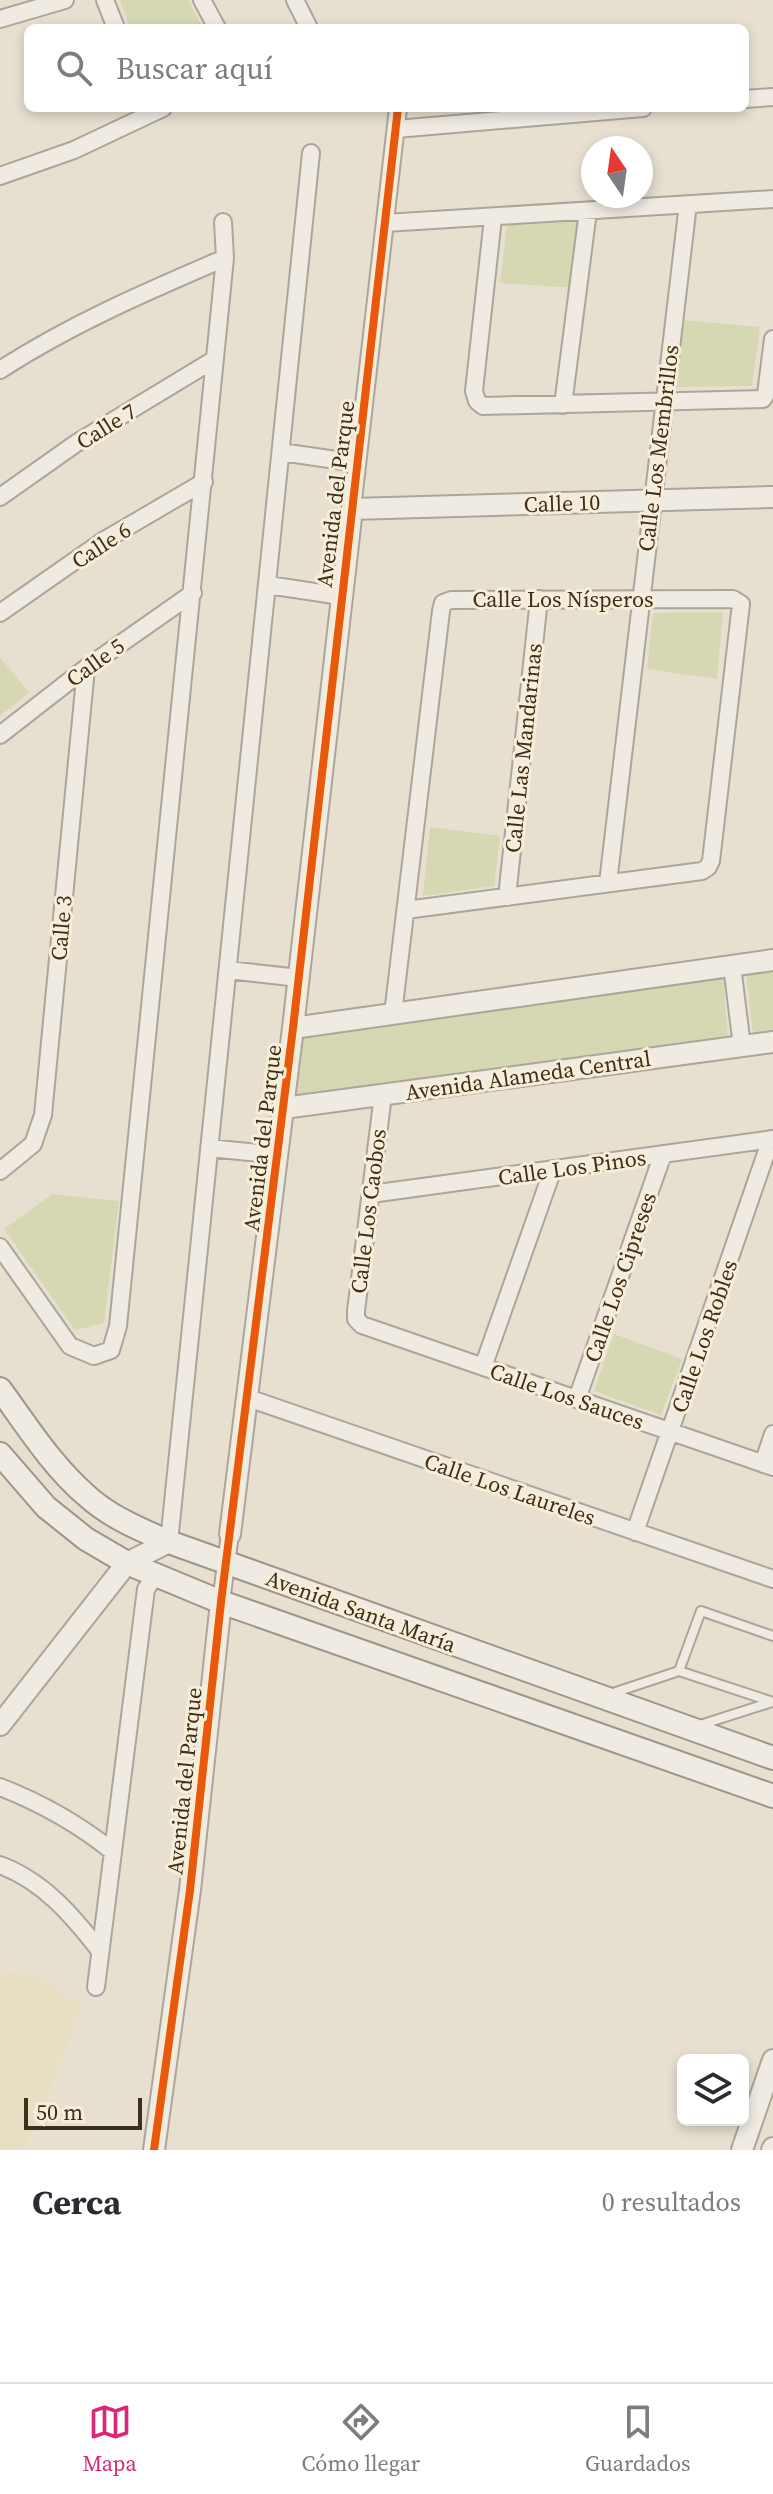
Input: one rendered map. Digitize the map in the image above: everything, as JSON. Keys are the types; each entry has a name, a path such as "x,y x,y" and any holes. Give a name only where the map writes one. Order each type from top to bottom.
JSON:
{"main road":[{"name":"Avenida Santa María","path":"0,1389 50,1458 88,1497 130,1525 169,1542 773,1758"},
{"name":"Avenida Santa María","path":"0,1454 46,1507 86,1539 127,1563 221,1602 773,1796"}],"street":[{"path":"0,19 65,0"},
{"path":"105,0 114,24"},
{"path":"202,0 215,24"},
{"path":"295,0 307,24"},
{"path":"749,99 773,97"},
{"path":"0,176 74,150 150,112"},
{"name":"Avenida del Parque","path":"154,2150 189,1905 221,1602 284,1108 398,112"},
{"path":"396,129 596,112"},
{"path":"0,1725 127,1563 169,1542 311,153"},
{"path":"385,223 773,199"},
{"name":"Calle Los Membrillos","path":"608,883 688,204"},
{"path":"563,405 588,211"},
{"path":"493,218 474,391 477,401 483,406 760,399 765,397 773,339"},
{"path":"0,1247 70,1346 94,1356 111,1350 118,1326 193,593 225,258 223,222"},
{"path":"0,370 124,301 225,258"},
{"name":"Calle 7","path":"0,497 78,442 215,359"},
{"path":"281,452 357,463"},
{"name":"Calle 6","path":"0,613 103,541 204,482"},
{"name":"Calle 10","path":"352,509 773,497"},
{"path":"268,585 341,596"},
{"name":"Calle 5","path":"0,735 86,668 193,593"},
{"name":"Calle Las Mandarinas","path":"507,897 539,599"},
{"name":"Calle Los Nísperos","path":"393,1014 443,603 451,600 733,599 741,604 711,861 702,871 608,883"},
{"name":"Calle 3","path":"0,1171 33,1144 43,1115 86,668"},
{"path":"406,910 608,883"},
{"path":"293,1028 773,960"},
{"path":"732,966 742,1046"},
{"path":"228,970 299,978"},
{"name":"Avenida Alameda Central","path":"284,1108 773,1042"},
{"name":"Calle Los Caobos","path":"362,1325 356,1319 356,1311 383,1095"},
{"name":"Calle Los Pinos","path":"371,1194 772,1139"},
{"name":"Calle Los Robles","path":"635,1532 772,1139"},
{"path":"209,1148 278,1155"},
{"name":"Calle Los Cipreses","path":"577,1399 663,1154"},
{"path":"483,1367 553,1169"},
{"name":"Calle Los Sauces","path":"362,1325 768,1466"},
{"name":"Calle Los Laureles","path":"248,1398 773,1579"},
{"path":"768,1466 773,1434"},
{"path":"96,1987 146,1589 156,1575"},
{"path":"0,1787 59,1815 112,1851"},
{"path":"0,1865 49,1893 100,1951"},
{"path":"742,2150 773,2060"}],"lane":[{"path":"679,1671 701,1611 773,1636"},
{"path":"602,1697 679,1671 773,1702"},
{"path":"690,1728 773,1702"}],"shaded area":[{"path":"0,1970 40,1978 83,2006 25,2150 0,2150"}],"green space":[{"path":"120,0 188,0 201,24 129,24"},
{"path":"585,214 575,288 500,283 507,224"},
{"path":"683,320 760,327 752,386 676,387"},
{"path":"723,612 717,679 647,669 653,613"},
{"path":"0,657 29,693 0,716"},
{"path":"430,827 500,836 494,886 423,896"},
{"path":"773,970 773,1030 753,1033 746,974"},
{"path":"723,978 728,1039 297,1097 303,1034"},
{"path":"52,1194 119,1201 104,1323 75,1330 4,1229"},
{"path":"614,1334 682,1359 661,1415 594,1391"}],"cycle path":[{"path":"154,2150 190,1890 221,1602 293,1028 398,112"}]}
